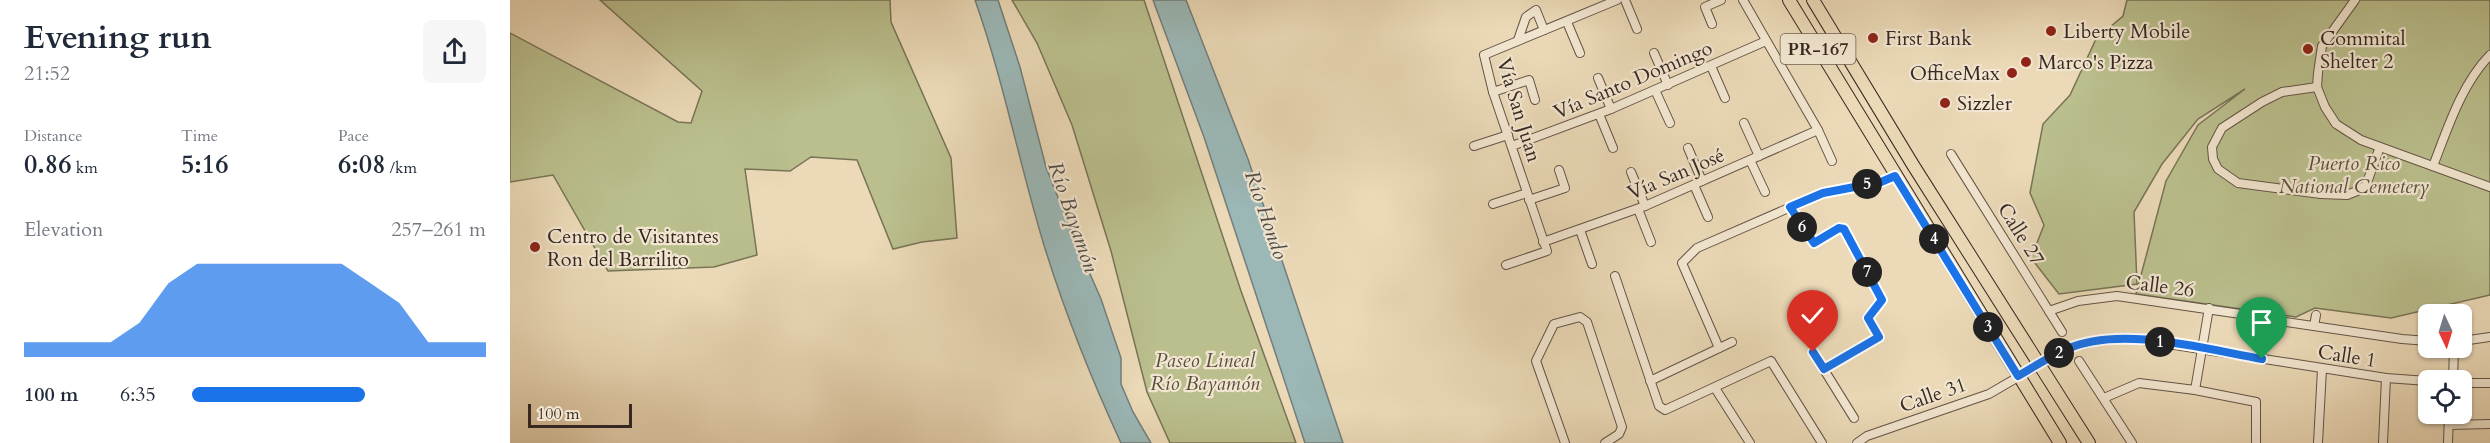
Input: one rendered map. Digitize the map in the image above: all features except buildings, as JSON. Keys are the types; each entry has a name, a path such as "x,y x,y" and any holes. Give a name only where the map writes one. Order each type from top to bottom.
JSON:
{"main road":[{"name":"PR-167","path":"1789,0 2060,443"},
{"name":"PR-167","path":"1812,0 1913,165 2089,443"}],"street":[{"name":"Vía San Juan","path":"1544,242 1493,92 1484,55 1617,0"},
{"path":"1625,0 1637,28"},
{"path":"1712,24 1705,8 1721,0"},
{"path":"1743,0 1818,130 1832,161"},
{"path":"2355,0 2322,46 2318,87 2325,107 2336,124 2361,140 2490,187"},
{"path":"1518,40 1526,17 1536,10 1544,30"},
{"path":"1567,22 1580,53"},
{"name":"Vía Santo Domingo","path":"1512,146 1611,110 1766,41"},
{"path":"1654,53 1668,84"},
{"path":"2433,166 2459,102 2490,55"},
{"path":"1711,66 1725,98"},
{"path":"1598,78 1611,110"},
{"path":"1493,92 1529,80 1535,100"},
{"path":"2318,87 2282,92 2222,128 2212,147 2217,169 2238,183 2347,195 2366,184 2380,147"},
{"path":"1655,90 1670,123"},
{"path":"1599,114 1613,148"},
{"path":"1744,123 1759,156"},
{"name":"Vía San José","path":"1544,242 1642,207 1818,130"},
{"path":"1474,146 1508,135"},
{"path":"1688,148 1702,181"},
{"name":"Calle 27","path":"1951,154 2062,332"},
{"path":"1750,160 1765,192"},
{"path":"1493,204 1565,188 1559,170"},
{"path":"1631,172 1651,242"},
{"path":"1719,348 1682,263 1697,248 1823,193 1881,182 1895,176"},
{"path":"1694,184 1708,217"},
{"path":"1790,207 1814,243 1839,228 1844,229 1882,300 1868,318 1879,337 1824,369"},
{"path":"1580,230 1592,264"},
{"path":"1506,265 1546,251 1544,242"},
{"path":"1615,276 1659,406 1665,410 1771,361 1822,443"},
{"name":"Calle 26","path":"2049,311 2078,300 2117,296 2268,318"},
{"path":"2195,390 2209,308"},
{"path":"2314,326 2316,315"},
{"path":"1565,443 1536,361 1554,324 1580,316 1587,322 1622,427 1619,434 1605,443"},
{"path":"2278,321 2418,340"},
{"path":"2472,340 2490,337"},
{"name":"Calle 1","path":"2018,376 2068,348 2105,339 2136,339 2322,369 2418,380"},
{"path":"1650,381 1732,342"},
{"path":"1813,352 1854,418"},
{"path":"2079,361 2132,443"},
{"path":"2318,443 2322,369"},
{"name":"Calle 31","path":"1857,443 1989,394 2018,376"},
{"path":"2383,443 2386,378"},
{"path":"2472,383 2490,382"},
{"path":"2104,398 2139,383 2195,390 2256,402 2256,443"},
{"path":"1715,388 1750,443"},
{"path":"2448,443 2449,425 2490,424"}],"green space":[{"path":"600,0 890,0 891,22 951,158 957,238 922,242 893,249 857,160 811,157 790,171 745,169 757,255 714,267 608,271 553,175 510,182 510,33 678,122 691,123 702,91"},
{"name":"Paseo Lineal Río Bayamón","path":"1012,0 1144,0 1241,291 1296,443 1170,443 1147,392 1111,251 1072,125 1037,43"},
{"name":"Puerto Rico National Cemetery","path":"2127,0 2490,0 2490,295 2451,304 2418,304 2418,312 2391,318 2315,308 2296,317 2136,294 2166,181 2198,125 2245,89 2198,119 2162,164 2134,212 2137,284 2059,294 2031,258 2044,225 2030,193 2043,124 2070,95 2096,39 2123,16"}],"water":[{"name":"Río Bayamón","path":"975,0 998,0 1020,67 1046,167 1101,299 1121,358 1121,384 1133,412 1151,443 1121,443 1079,344 1043,242 994,60"},
{"name":"Río Hondo","path":"1153,0 1186,0 1248,159 1343,443 1305,443 1204,137"}],"place":[{"name":"Liberty Mobile","path":"2051,31"},
{"name":"First Bank","path":"1873,38"},
{"name":"Commital Shelter 2","path":"2308,49"},
{"name":"Marco's Pizza","path":"2026,62"},
{"name":"OfficeMax","path":"2012,73"},
{"name":"Sizzler","path":"1945,103"},
{"name":"Centro de Visitantes Ron del Barrilito","path":"535,247"}],"route":[{"path":"1813,352 1824,369 1879,337 1868,318 1882,300 1844,229 1833,230 1814,243 1810,241 1790,207 1823,193 1881,182 1895,176 2018,376 2068,348 2105,339 2136,339 2262,359"}]}
